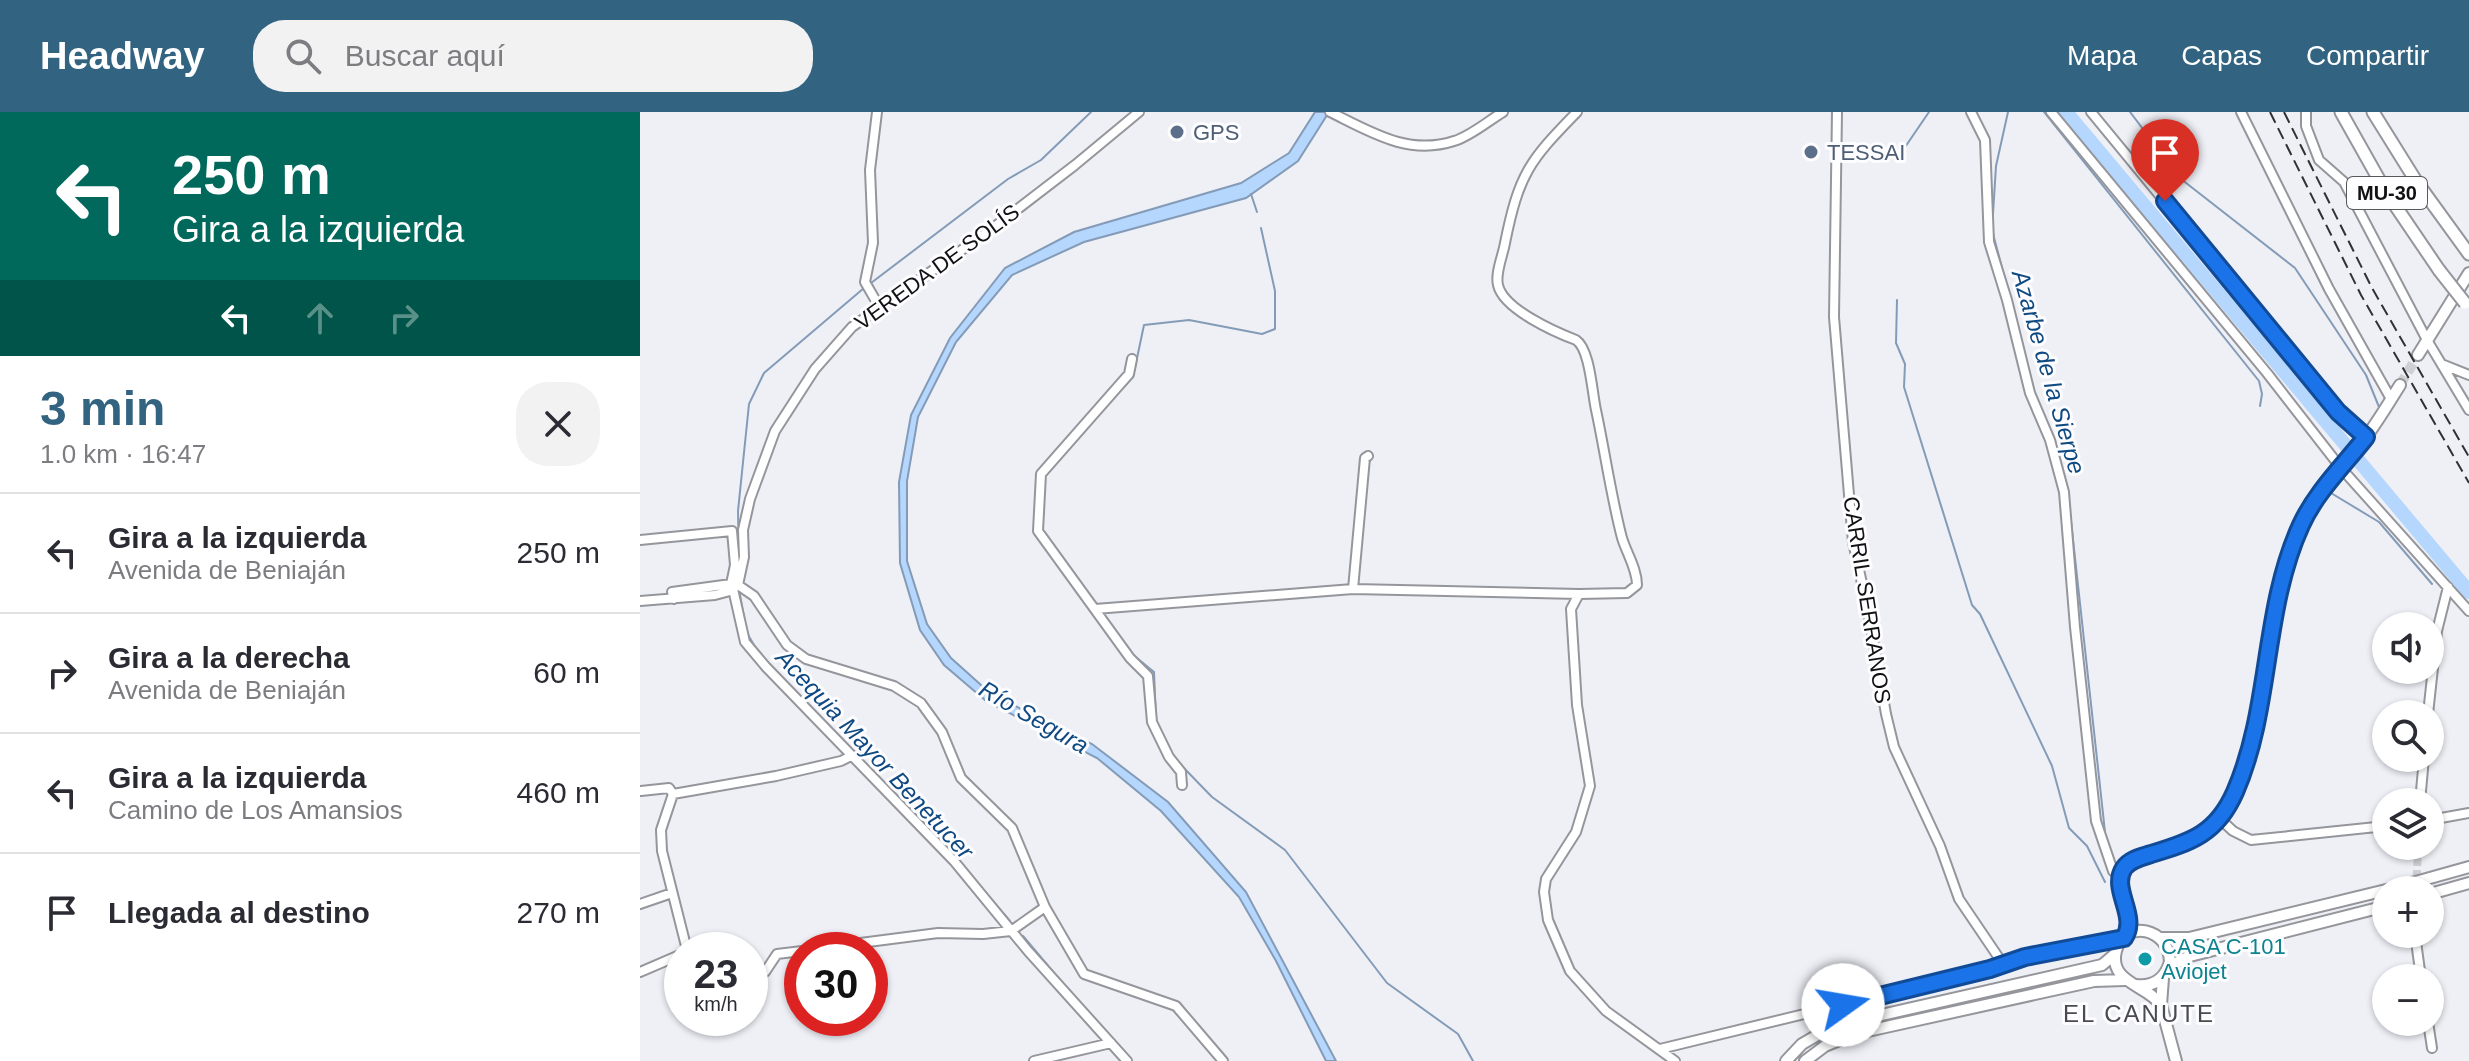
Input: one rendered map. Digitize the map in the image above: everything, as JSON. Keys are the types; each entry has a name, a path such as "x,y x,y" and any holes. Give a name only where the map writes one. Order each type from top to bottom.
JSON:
{"highway":[{"name":"MU-30","path":"2341,112 2386,192 2467,306"},
{"name":"MU-30","path":"2373,112 2416,181 2466,251"}],"main road":[{"path":"2418,355 2469,273"},
{"path":"1786,1061 1802,1044 1833,1026 2102,965 2115,954 2129,926 2121,878 2124,868 2131,861 2192,840 2220,819 2236,790 2251,746 2274,612 2293,545 2310,508 2364,440 2400,385"},
{"path":"2437,876 2469,867"},
{"path":"2444,890 2469,883"},
{"path":"2126,904 2138,923 2161,938 2189,938 2372,893"},
{"path":"2136,985 2154,984 2178,962 2190,956 2372,910"},
{"path":"2125,937 2137,931 2150,932"},
{"path":"2161,938 2170,953 2161,1005"},
{"path":"2115,954 2117,969 2125,980"},
{"path":"1805,1061 1825,1046 1854,1034 2098,980 2125,980 2153,994 2161,1005 2176,1061"}],"street":[{"path":"877,112 870,170 873,243 865,282 880,308"},
{"name":"VEREDA DE SOLÍS","path":"735,587 744,557 743,530 750,499 775,431 815,369 852,327 993,228 1139,112"},
{"path":"1330,112 1395,142 1420,148 1457,141 1503,112"},
{"path":"1095,609 1353,589 1579,594 1627,593 1637,585 1611,489 1586,353 1576,340 1537,324 1505,299 1498,286 1509,218 1526,171 1537,154 1577,112"},
{"name":"CARRIL SERRANOS","path":"1837,112 1834,317 1853,542 1886,714 1894,747 1940,846 1959,899 2003,964"},
{"path":"1971,112 1985,140 1989,242 2030,393 2050,440 2064,492 2097,827 2113,871 2121,878"},
{"path":"2051,112 2343,466 2469,611"},
{"path":"2091,112 2364,440"},
{"path":"2241,112 2329,289 2391,399"},
{"path":"2306,112 2306,126 2319,160 2344,182 2427,340 2469,410"},
{"path":"1132,359 1129,374 1041,474 1038,531 1130,658 1148,676 1152,722 1169,757 1181,772 1182,785"},
{"path":"2444,365 2469,375"},
{"path":"1353,589 1365,458 1368,456"},
{"path":"640,540 732,531 735,565 731,584 672,592 674,599"},
{"path":"735,587 745,642 954,861 1011,931 1127,1061"},
{"path":"640,601 715,595 735,587 754,596 787,645 806,659 894,686 921,703 942,732 961,778 1012,828 1045,907 1084,974 1176,1006 1223,1061"},
{"path":"2430,700 2437,631 2448,587"},
{"path":"1579,594 1571,609 1577,705 1590,786 1576,832 1546,879 1544,892 1548,920 1570,971 1606,1011 1675,1061"},
{"path":"673,794 776,776 851,756"},
{"path":"641,791 669,788 673,794"},
{"path":"673,794 661,830 662,851 682,932"},
{"path":"2444,817 2469,813"},
{"path":"2220,819 2233,831 2251,840 2372,827"},
{"path":"640,904 672,893"},
{"path":"888,939 938,933 1011,931 1045,907"},
{"path":"1660,1049 2025,957 2125,937"},
{"path":"768,968 777,954 784,953"},
{"path":"640,972 664,962"},
{"path":"2430,1036 2432,1048"},
{"path":"1034,1061 1111,1043"}],"water":[{"name":"Río Segura","path":"1315,112 1329,112 1298,161 1246,198 1084,242 1012,275 956,342 918,417 907,481 907,561 927,624 951,658 991,694 1092,744 1168,802 1246,892 1336,1061 1326,1061 1276,961 1239,897 1161,811 1097,758 986,701 944,665 920,630 900,563 899,482 911,415 950,338 1005,268 1074,232 1241,183 1289,153"}],"waterway":[{"name":"Acequia Mayor Benetucer","path":"871,283 1008,179 1041,160 1091,112"},
{"path":"1899,156 1929,112"},
{"name":"Azarbe de la Sierpe","path":"2005,279 1992,230 1996,166 2008,112"},
{"path":"2044,112 2259,381 2262,394 2260,406"},
{"path":"2066,112 2469,592"},
{"path":"2130,112 2181,179 2295,268 2366,375 2379,407"},
{"path":"1251,194 1257,212"},
{"path":"1117,394 1133,377 1144,325 1189,320 1262,334 1275,329 1275,291 1261,228"},
{"name":"Acequia Mayor Benetucer","path":"739,562 738,511 749,404 764,373 864,288"},
{"path":"1897,300 1896,343 1905,364 1904,387 1972,605 1980,614 2052,766 2069,828 2087,846 2105,882"},
{"name":"Azarbe de la Sierpe","path":"2062,469 2067,489"},
{"path":"2331,493 2379,522 2432,584"},
{"name":"Azarbe de la Sierpe","path":"2070,512 2105,832"},
{"name":"Acequia Mayor Benetucer","path":"740,595 745,623"},
{"name":"Acequia Mayor Benetucer","path":"747,633 758,652"},
{"path":"1132,654 1154,672 1159,728"},
{"path":"1180,764 1212,797 1285,850 1387,983 1458,1034 1473,1061"},
{"name":"Acequia Mayor Benetucer","path":"985,892 1010,921"},
{"name":"Acequia Mayor Benetucer","path":"1023,936 1082,1006"}],"tunnel":[{"path":"2400,385 2418,355"},
{"path":"2417,876 2418,860"}],"railway":[{"path":"2270,112 2361,295 2469,483"},
{"path":"2284,112 2372,288 2469,457"}],"place":[{"name":"GPS","path":"1177,132"},
{"name":"TESSAI","path":"1811,152"},
{"name":"CASA C-101 Aviojet","path":"2145,959"}],"district":[{"name":"EL CANUTE","path":"2139,1013"}],"route":[{"path":"1843,1005 1990,969 2025,957 2126,937 2128,913 2121,883 2124,868 2134,860 2184,844 2214,826 2236,790 2254,734 2274,612 2293,545 2310,508 2366,437 2338,412 2165,201"}]}
